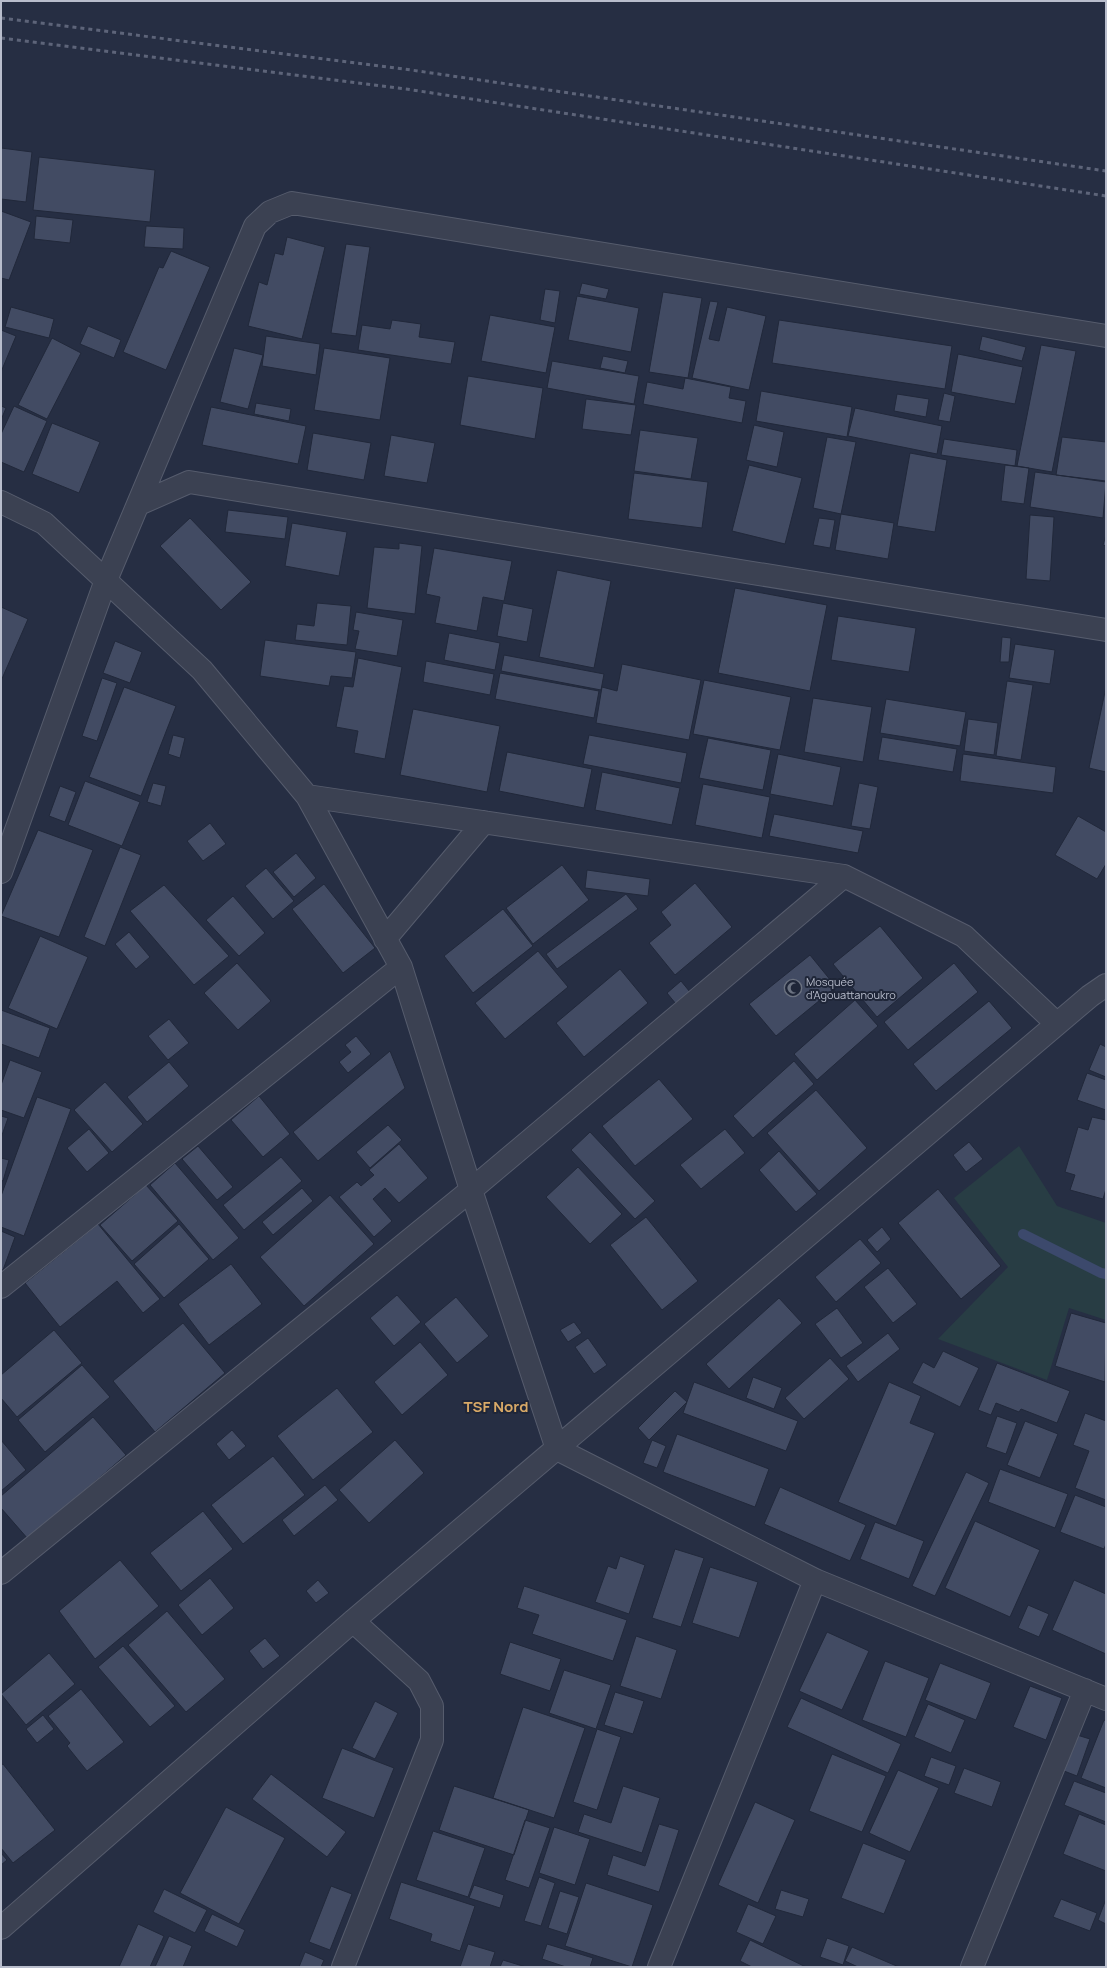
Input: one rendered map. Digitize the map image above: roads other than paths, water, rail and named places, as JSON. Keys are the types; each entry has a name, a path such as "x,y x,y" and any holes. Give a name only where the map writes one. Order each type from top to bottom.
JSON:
{"street":[{"path":"1,872 106,580 255,226 270,212 292,203 1106,336"},
{"path":"138,504 189,482 1106,630"},
{"path":"1,502 44,523 202,670 307,796 401,967 471,1190 557,1449 815,1580 1106,1699"},
{"path":"307,796 844,876 964,936 1057,1024"},
{"path":"386,939 484,822"},
{"path":"1,1573 471,1190 844,876"},
{"path":"1,1287 401,967"},
{"path":"1,1928 353,1621 1057,1024 1101,994"},
{"path":"659,1967 815,1580"},
{"path":"343,1967 432,1740 432,1706 419,1681 353,1621"},
{"path":"972,1967 1085,1690"}],"waterway":[{"path":"1023,1234 1101,1273 1106,1274"}],"railway":[{"path":"1,18 411,70 1106,171"},
{"path":"1,38 406,89 1106,196"}],"place":[{"name":"Mosquée d'Agouattanoukro","path":"793,988"}],"district":[{"name":"TSF Nord","path":"496,1407"}]}
